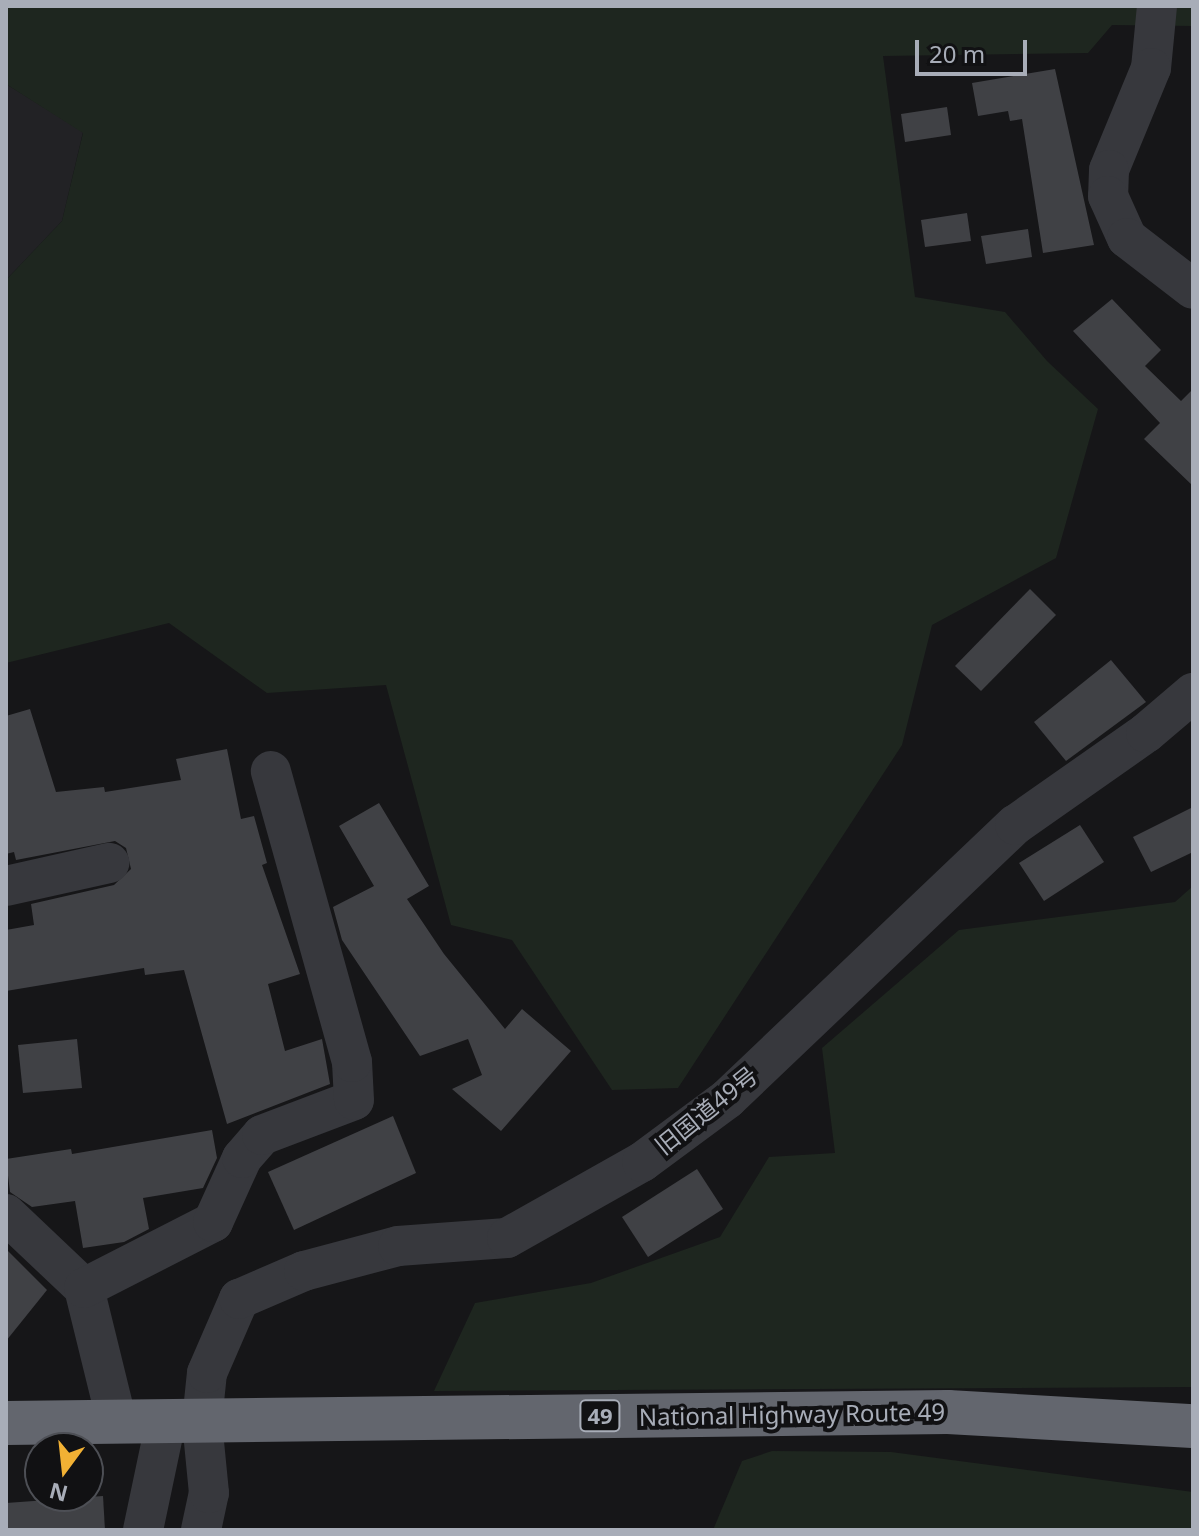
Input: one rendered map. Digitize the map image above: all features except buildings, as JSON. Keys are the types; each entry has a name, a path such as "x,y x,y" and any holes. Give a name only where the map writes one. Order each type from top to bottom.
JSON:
{"highway":[{"name":"National Highway Route 49","path":"6,1423 948,1412 1193,1426"}],"street":[{"path":"1157,6 1151,68 1109,170 1108,196 1127,238 1193,289"},
{"name":"旧国道49号","path":"184,1421 239,1299 304,1271 398,1246 507,1238 642,1162 727,1099 1015,825 1146,733 1193,693"},
{"path":"84,1288 213,1222 242,1158 262,1135 354,1100 352,1062 271,771"},
{"path":"6,886 109,863"},
{"path":"6,1214 84,1288 117,1422"},
{"path":"143,1530 184,1421"},
{"path":"184,1421 209,1493 201,1530"}],"shaded area":[{"path":"6,6 1193,6 1193,26 1112,25 1088,53 883,56 915,297 1005,312 1047,361 1098,409 1056,558 932,625 902,745 678,1088 612,1090 512,940 451,925 386,685 267,693 169,623 6,663 6,280 62,221 83,133 6,84"},
{"path":"6,84 83,132 62,221 6,280"},
{"path":"1193,886 1193,1387 434,1391 475,1303 591,1283 720,1237 769,1157 835,1153 822,1048 959,930 1175,902"},
{"path":"772,1451 891,1452 1193,1492 1193,1530 713,1530 742,1461"}]}
